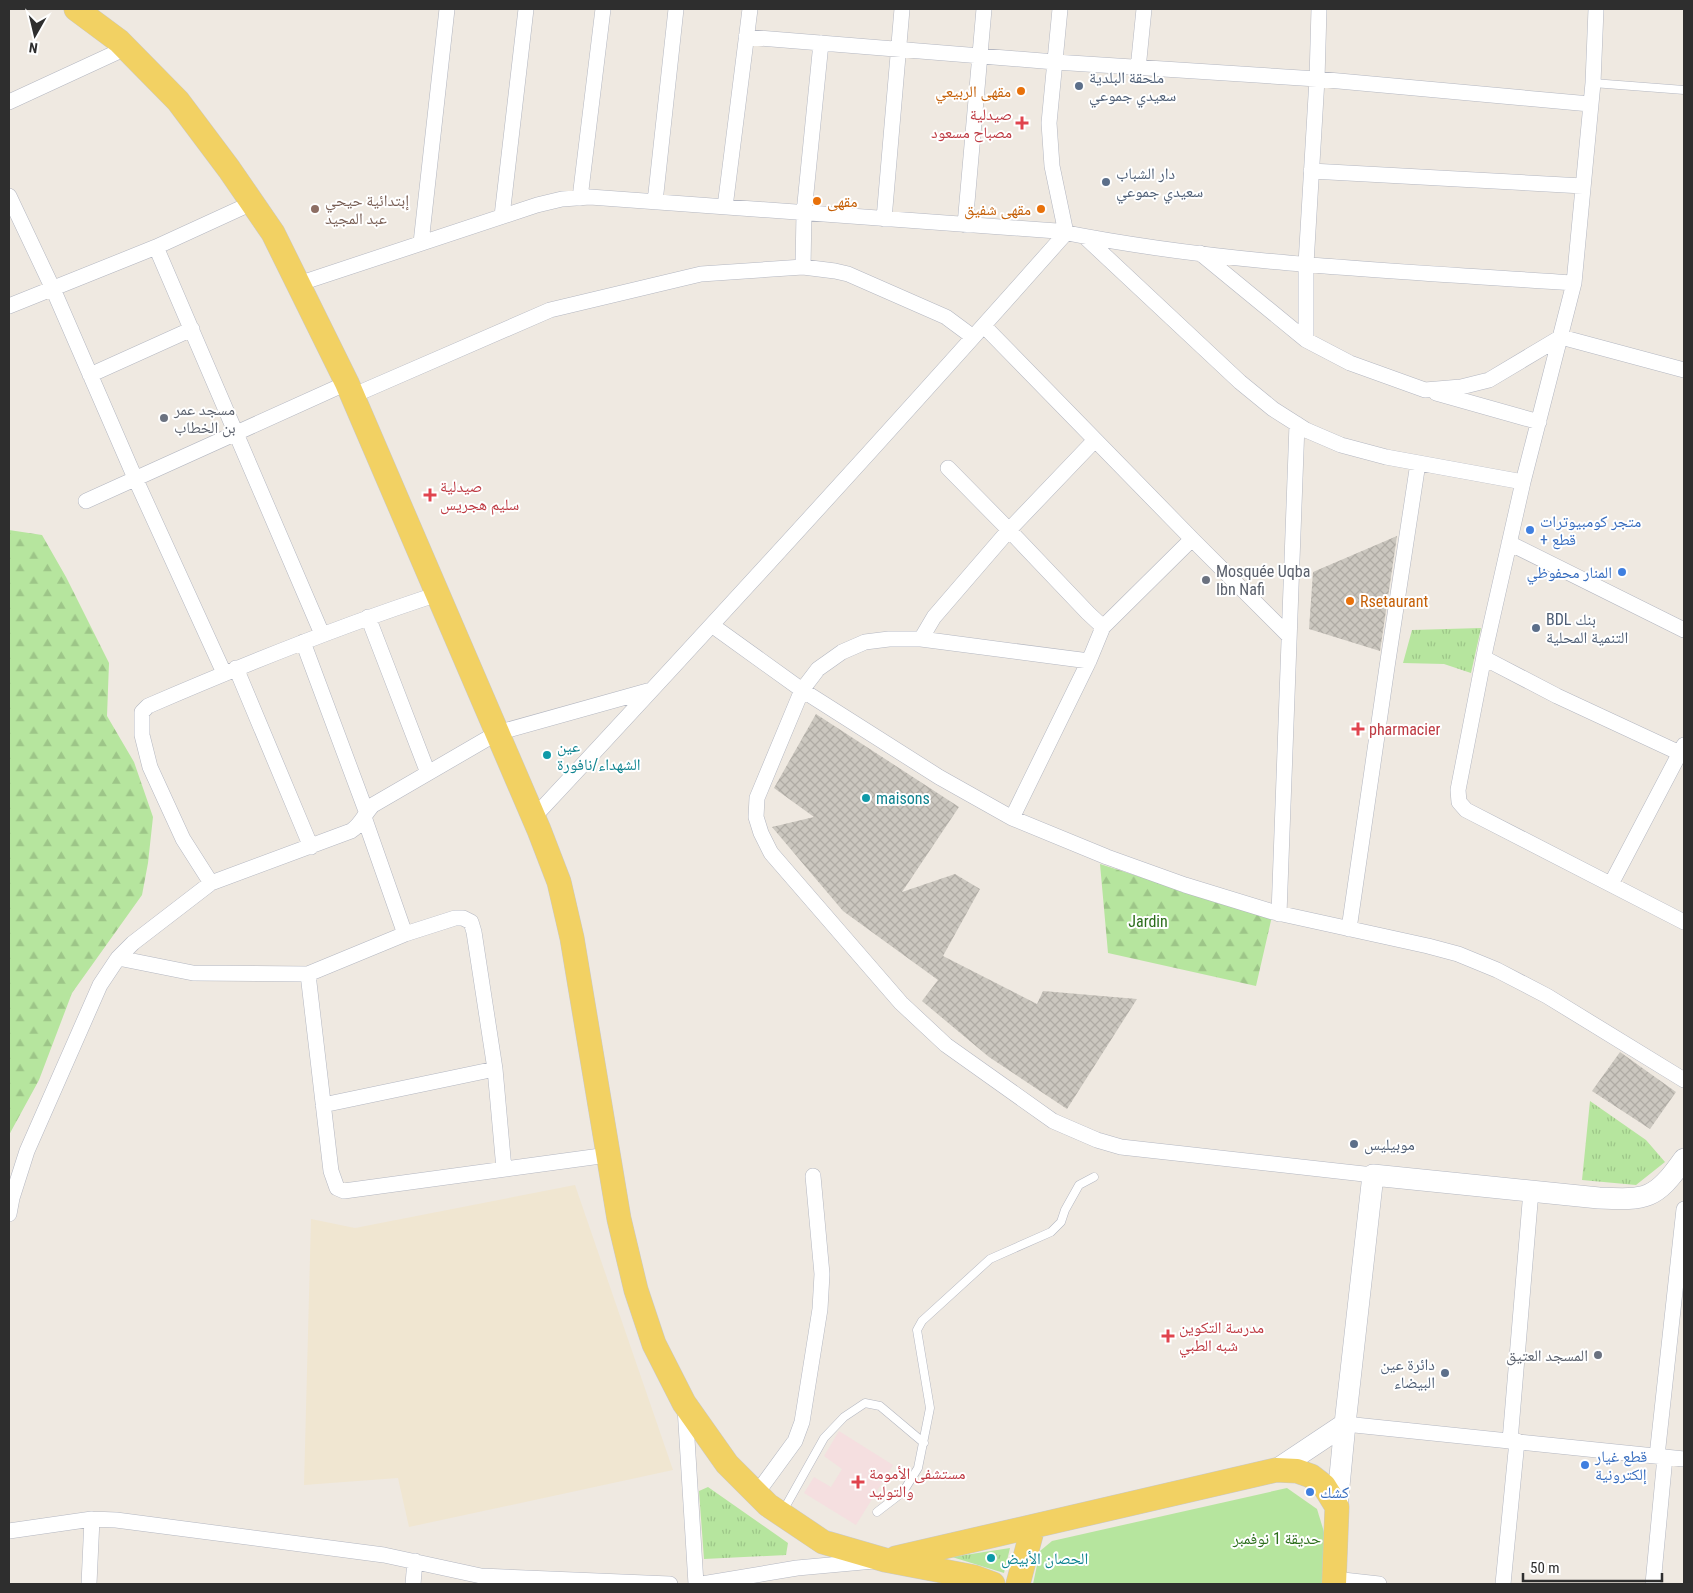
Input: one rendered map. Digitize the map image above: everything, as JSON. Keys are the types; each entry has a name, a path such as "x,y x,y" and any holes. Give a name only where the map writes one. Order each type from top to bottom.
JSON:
{"main road":[{"path":"76,9 126,48 178,101 252,203 273,233 350,389 534,817 559,882 572,938 619,1219 636,1290 654,1344 684,1403 727,1464 780,1514 823,1542 885,1560 958,1573 993,1584"},
{"path":"885,1560 1276,1470 1298,1471 1311,1476 1324,1486 1337,1507 1334,1581"},
{"path":"1018,1584 1033,1527"}],"street":[{"path":"421,243 447,9"},
{"path":"502,216 526,9"},
{"path":"580,198 603,9"},
{"path":"655,202 676,9"},
{"path":"725,207 750,9"},
{"path":"884,219 902,9"},
{"path":"965,225 984,9"},
{"path":"1060,9 1049,122 1052,166 1066,233"},
{"path":"1138,69 1144,9"},
{"path":"1306,340 1306,264 1317,79 1319,9"},
{"path":"1596,9 1593,83 1574,284 1509,543 1458,790 1459,802 1466,810 1684,922"},
{"path":"746,37 1138,69 1317,79 1590,104"},
{"path":"803,267 804,213 821,43"},
{"path":"9,102 126,48"},
{"path":"1311,171 1583,186"},
{"path":"298,284 562,198 655,202 1066,233 1128,245 1306,264 1574,284"},
{"path":"9,200 54,289 135,478 230,670 311,847"},
{"path":"9,306 156,247 252,203"},
{"path":"534,817 713,626 1066,233"},
{"path":"1085,237 1240,382 1273,409 1297,424 1341,445 1386,457 1523,482"},
{"path":"156,247 237,432 322,634"},
{"path":"1200,253 1306,340 1350,363 1425,390 1539,422"},
{"path":"86,501 237,432 550,310 702,274 803,267 836,271 848,274 946,317 973,337"},
{"path":"984,326 1289,636"},
{"path":"90,375 192,329"},
{"path":"1425,390 1461,387 1489,380 1561,337 1684,370"},
{"path":"1279,914 1297,424"},
{"path":"921,639 934,616 1009,530 1095,440"},
{"path":"1349,929 1418,463"},
{"path":"948,468 1103,627"},
{"path":"1012,818 1089,661 1103,627 1192,539"},
{"path":"1509,543 1684,630"},
{"path":"211,883 183,839 150,767 142,735 142,712 148,706 230,670 368,617 438,594"},
{"path":"368,617 428,773"},
{"path":"713,626 802,690 939,777 1012,818 1107,857 1279,914 1450,952 1497,970 1547,996 1684,1080"},
{"path":"1089,661 921,639 889,639 865,642 842,652 818,669 802,690 757,798 756,817 761,833 771,853 901,1003 946,1045 1053,1121 1074,1132 1121,1146 1372,1175 1599,1198 1630,1199 1654,1193 1669,1181 1684,1160"},
{"path":"303,642 365,814 405,934"},
{"path":"1484,658 1557,696 1683,751 1611,884"},
{"path":"9,1214 12,1198 27,1151 100,985 118,958 133,942 211,883 351,832 360,826 365,814 373,805 497,733 652,690"},
{"path":"118,958 193,973 308,974 405,934 456,918 463,918 471,922 495,1069 504,1170"},
{"path":"308,974 331,1171 336,1188 344,1192 608,1155"},
{"path":"323,1105 495,1069"},
{"path":"1337,1507 1372,1175"},
{"path":"757,1493 795,1441 802,1422 820,1309 822,1274 813,1176"},
{"path":"1503,1584 1531,1191"},
{"path":"1654,1584 1661,1456 1684,1210"},
{"path":"684,1403 696,1584"},
{"path":"1276,1470 1346,1424 1684,1459"},
{"path":"9,1531 92,1519 116,1520 384,1555 481,1576 670,1584"},
{"path":"89,1584 92,1519"},
{"path":"702,1584 796,1568 885,1560"},
{"path":"413,1584 415,1561"},
{"path":"1334,1581 1378,1584"}],"lane":[{"path":"1593,83 1684,90"},
{"path":"877,1512 903,1492 918,1468 924,1443 930,1408 917,1330 922,1321 990,1259 1051,1232 1061,1222 1065,1210 1079,1185 1094,1177"},
{"path":"780,1514 824,1438 844,1418 865,1403 880,1406 924,1443"}],"shaded area":[{"path":"575,1185 673,1470 409,1527 398,1478 304,1485 311,1219 355,1228"},
{"name":"مستشفى الأمومة والتوليد","path":"839,1431 893,1465 856,1525 804,1493 814,1477 831,1487 842,1469 824,1456"}],"green space":[{"path":"9,530 42,535 66,577 109,663 107,716 134,762 153,817 142,895 72,993 39,1080 9,1135"},
{"path":"1481,628 1471,673 1444,664 1403,663 1412,630"},
{"name":"Jardin","path":"1100,864 1212,900 1273,912 1256,986 1108,953"},
{"path":"1590,1101 1646,1140 1665,1162 1636,1185 1582,1180"},
{"path":"708,1487 788,1543 786,1555 704,1559 699,1491"},
{"name":"حديقة 1 نوفمبر","path":"1287,1488 1317,1509 1328,1545 1324,1584 1033,1584 1040,1551 1052,1541"},
{"path":"1010,1548 1004,1573 952,1557"}],"building":[{"name":"Rsetaurant","path":"1397,536 1380,651 1309,629 1313,572"},
{"path":"816,714 959,807 902,892 955,874 980,889 943,956 1037,1004 1043,991 1137,999 1067,1109 989,1057 922,1001 938,980 843,911 772,827 814,817 774,788"},
{"path":"1620,1052 1676,1092 1650,1129 1592,1091"}],"place":[{"name":"ملحقة البلدية سعيدي جموعي","path":"1079,86"},
{"name":"مقهى الربيعي","path":"1021,91"},
{"name":"صيدلية مصباح مسعود","path":"1022,123"},
{"name":"دار الشباب سعيدي جموعي","path":"1106,182"},
{"name":"مقهى","path":"817,201"},
{"name":"إبتدائية حيحي عبد المجيد","path":"315,209"},
{"name":"مقهى شفيق","path":"1041,209"},
{"name":"مسجد عمر بن الخطاب","path":"164,418"},
{"name":"صيدلية سليم هجريس","path":"430,495"},
{"name":"متجر كومبيوترات + قطع","path":"1530,530"},
{"name":"المنار محفوظي","path":"1622,572"},
{"name":"Mosquée Uqba Ibn Nafi","path":"1206,580"},
{"name":"Rsetaurant","path":"1350,601"},
{"name":"BDL بنك التنمية المحلية","path":"1536,628"},
{"name":"pharmacier","path":"1358,729"},
{"name":"عين الشهداء/نافورة","path":"547,755"},
{"name":"maisons","path":"866,798"},
{"name":"موبيليس","path":"1354,1144"},
{"name":"مدرسة التكوين شبه الطبي","path":"1168,1336"},
{"name":"المسجد العتيق","path":"1598,1355"},
{"name":"دائرة عين البيضاء","path":"1445,1373"},
{"name":"قطع غيار إلكترونية","path":"1585,1465"},
{"name":"مستشفى الأمومة والتوليد","path":"858,1482"},
{"name":"كشك","path":"1310,1492"},
{"name":"الحصان الأبيض","path":"991,1558"}]}
